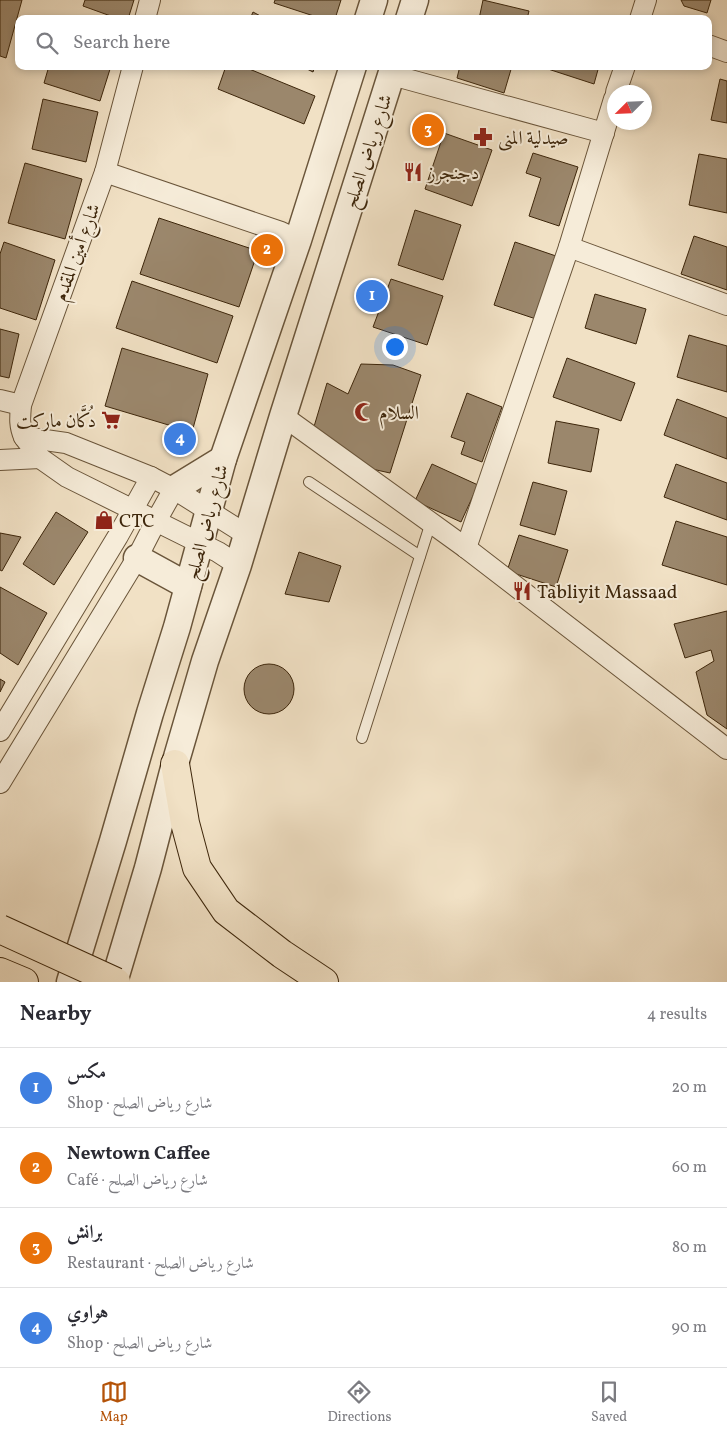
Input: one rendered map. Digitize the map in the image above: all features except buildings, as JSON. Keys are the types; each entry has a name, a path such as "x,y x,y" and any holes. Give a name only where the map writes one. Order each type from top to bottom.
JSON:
{"highway":[{"path":"175,764 197,868 226,911 282,954 324,982"},
{"path":"0,929 115,982"},
{"path":"0,972 24,982"}],"street":[{"path":"146,15 150,0"},
{"path":"369,15 374,0"},
{"path":"410,15 415,0"},
{"path":"641,15 646,0"},
{"path":"712,46 727,52"},
{"name":"شارع أمين المقدم","path":"24,437 20,429 19,419 21,405 105,172 131,70"},
{"name":"شارع رياض الصلح","path":"70,982 188,586 223,459 298,240 352,70"},
{"path":"393,70 604,133"},
{"name":"شارع رياض الصلح","path":"115,982 205,661 238,565 283,416 393,70"},
{"path":"618,85 624,70"},
{"path":"466,548 569,248 607,123"},
{"path":"105,172 272,229 298,240"},
{"path":"569,248 727,305"},
{"path":"0,400 21,405"},
{"path":"283,416 466,548 727,749"},
{"path":"24,437 66,442 151,477 174,489 247,535"},
{"path":"24,437 40,458 67,476 200,542 238,565"},
{"path":"0,460 40,458"},
{"path":"0,783 137,558 174,489 223,459"},
{"path":"0,731 118,536 151,477"},
{"path":"137,558 188,586"}],"lane":[{"path":"309,482 420,556"},
{"path":"362,738 431,522"}],"place":[{"name":"برانش","path":"428,130"},
{"name":"صيدلية المنى","path":"483,137"},
{"name":"دجنجرز","path":"413,172"},
{"name":"Newtown Caffee","path":"267,250"},
{"name":"مكس","path":"372,296"},
{"name":"السلام","path":"364,412"},
{"name":"دُكَّان ماركت","path":"111,420"},
{"name":"هواوي","path":"180,439"},
{"name":"CTC","path":"104,520"},
{"name":"Tabliyit Massaad","path":"522,591"}]}
